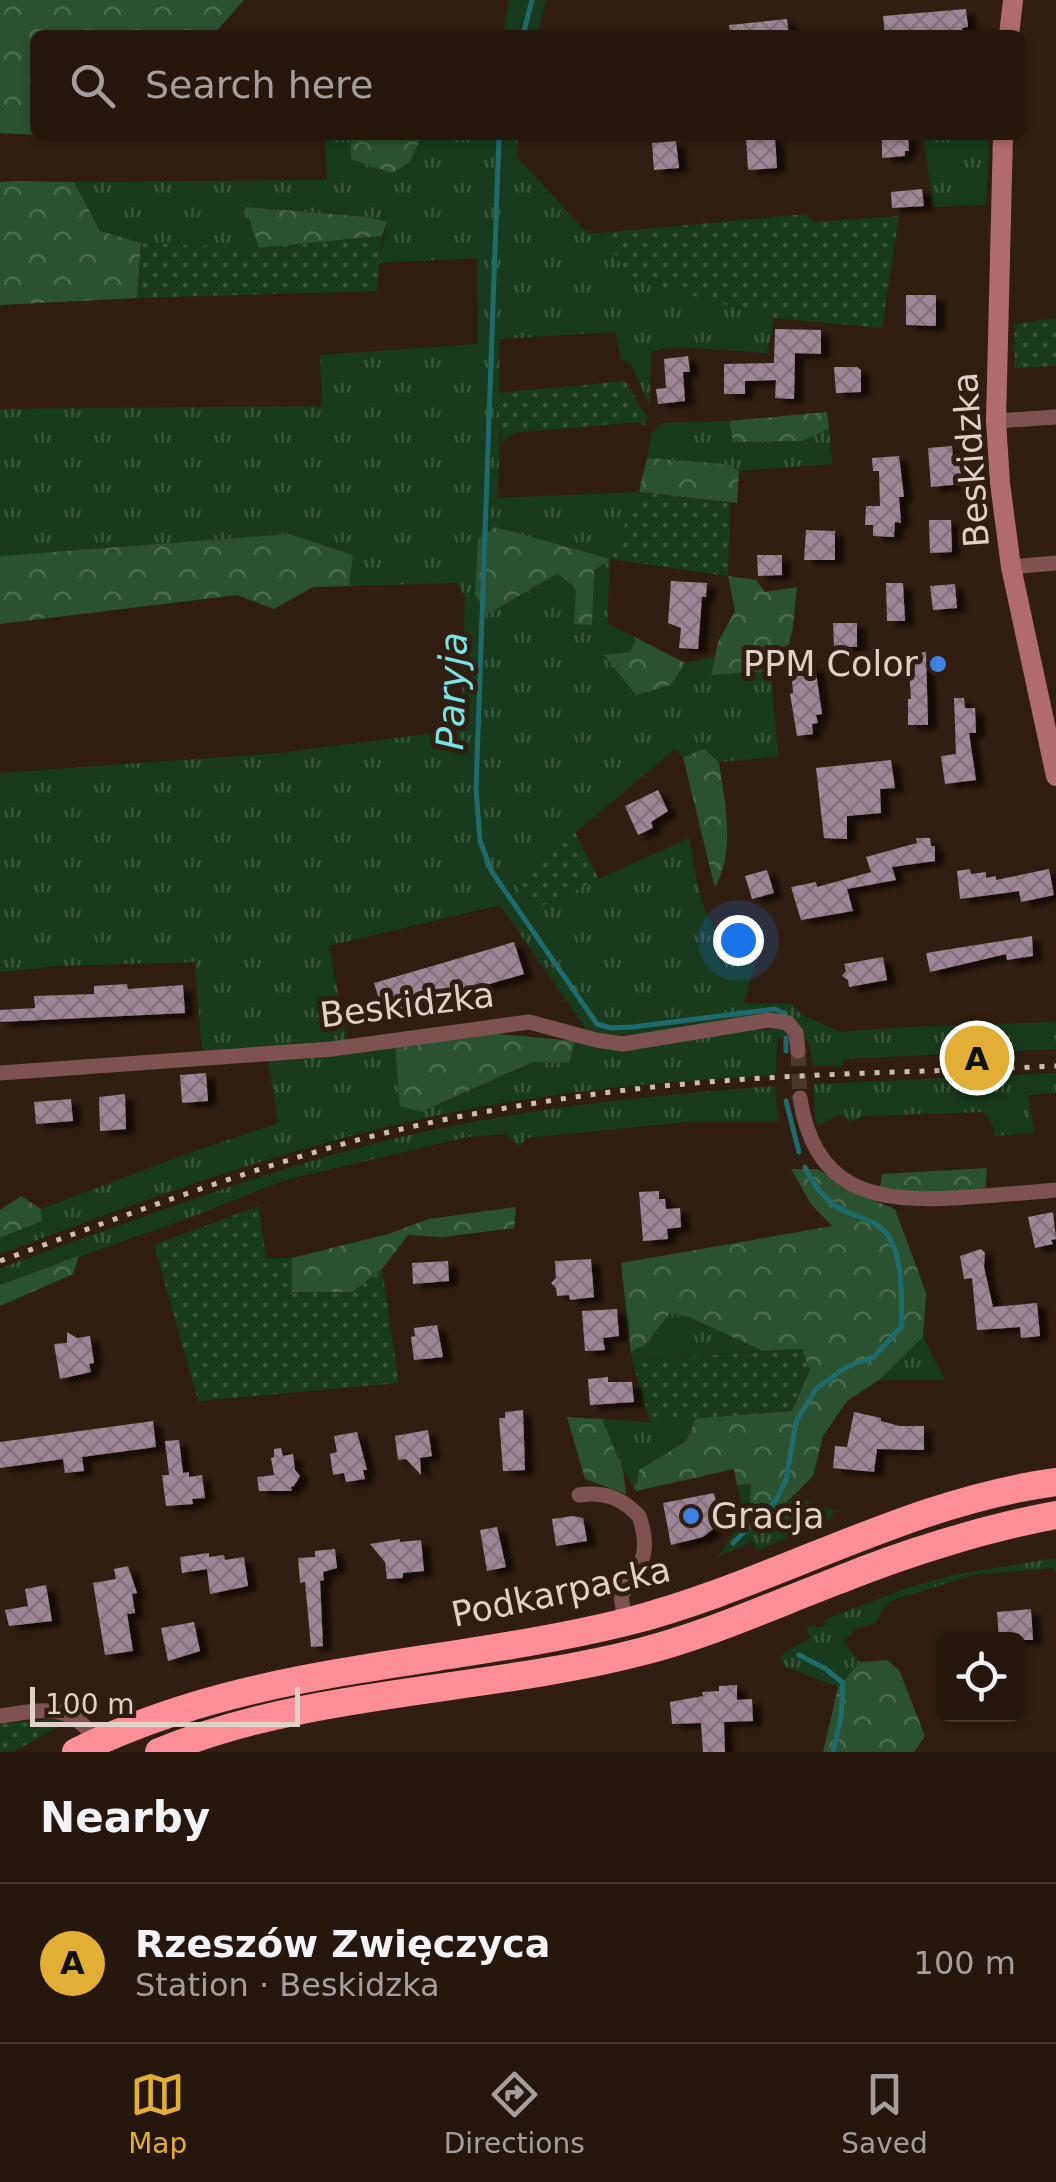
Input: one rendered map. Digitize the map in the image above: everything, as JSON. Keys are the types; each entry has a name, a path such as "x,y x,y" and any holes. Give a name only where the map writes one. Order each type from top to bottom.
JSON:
{"highway":[{"name":"Podkarpacka","path":"87,1747 157,1717 266,1685 555,1638 625,1622 962,1502 1056,1482"},
{"name":"Podkarpacka","path":"159,1752 256,1720 614,1658 694,1635 886,1562 1022,1521 1056,1515"},
{"path":"768,1608 757,1602 762,1592 802,1576 833,1546"},
{"path":"614,1658 636,1638 680,1622 680,1615 670,1609"}],"street":[{"path":"1009,30 1012,0"},
{"name":"Beskidzka","path":"1004,140 996,421 1011,567 1056,776"},
{"path":"996,421 1056,418"},
{"path":"1011,567 1056,563"},
{"name":"Beskidzka","path":"0,1073 332,1050 529,1022 623,1044 769,1020 788,1023 796,1033 798,1051"},
{"path":"800,1098 802,1114 824,1164 851,1184 876,1195 926,1199 1056,1190"},
{"path":"579,1496 595,1493 614,1497 640,1516 646,1550 640,1568 622,1596 625,1622"},
{"path":"0,1716 40,1710 71,1714 84,1723 87,1747"}],"green space":[{"path":"0,0 244,0 217,30 30,30 30,135 0,133"},
{"path":"509,0 546,0 538,30 504,30"},
{"path":"325,140 351,140 351,159 410,162 420,140 518,140 517,157 588,234 601,233 631,279 774,318 767,353 677,347 651,351 650,406 630,363 621,359 615,332 500,339 497,498 639,492 610,559 607,623 637,638 630,652 605,655 671,685 685,663 715,656 712,675 771,671 778,757 719,762 704,749 683,757 675,749 515,883 530,910 689,838 697,882 714,927 735,946 759,952 744,1003 791,1004 802,1015 841,1032 1056,1022 1056,1049 843,1059 843,1066 813,1066 809,1043 769,1015 622,1036 587,1031 500,905 329,946 347,1041 202,1053 195,962 0,972 0,773 279,753 443,732 462,710 465,597 457,583 349,586 353,555 290,534 0,556 0,409 322,406 320,355 478,344 477,258 379,263 387,223 368,217 246,207 259,248 141,243 100,231 74,182 327,180","holes":["608,560 576,588 557,574 486,615 475,593"]},
{"path":"351,140 420,140 410,162 392,173 351,159"},
{"path":"924,140 990,140 986,205 933,207"},
{"path":"0,182 74,182 100,231 141,243 137,298 0,305"},
{"path":"245,207 387,222 382,236 259,248"},
{"path":"806,214 813,222 899,216 882,328 774,318 631,279 601,233"},
{"path":"382,236 377,291 137,298 141,243 259,248"},
{"path":"1056,318 1056,366 1015,368 1014,324"},
{"path":"625,381 647,417 644,426 638,422 513,433 502,443 497,393"},
{"path":"827,412 829,429 802,441 733,442 729,421"},
{"path":"729,421 733,442 802,441 829,429 832,464 739,471 727,464 647,458 652,433 661,423"},
{"path":"647,458 727,464 739,471 737,503 639,492"},
{"path":"639,492 730,503 728,576 610,559"},
{"path":"495,527 610,559 594,571 592,625 574,624 576,588 557,574 486,615 475,594 478,539"},
{"path":"290,534 353,555 349,586 313,587 274,609 237,595 0,624 0,556"},
{"path":"728,576 756,580 765,592 797,587 784,666 771,671 711,675 718,642 735,611"},
{"path":"637,638 685,663 671,685 636,695 604,655 630,652"},
{"path":"704,749 719,762 726,810 725,857 715,888 683,757"},
{"path":"575,832 599,879 531,911 515,883"},
{"path":"779,1028 789,1033 790,1038 777,1038 773,1075 576,1092 430,1117 237,1170 0,1254 0,1238 42,1221 41,1209 278,1123 268,1059 395,1045 398,1071 441,1104 533,1062 569,1063 575,1041"},
{"path":"490,1033 575,1041 569,1063 533,1062 421,1112 400,1106 395,1045"},
{"path":"1056,1073 1056,1093 1028,1095 1034,1133 995,1136 994,1127 983,1112 864,1116 850,1122 840,1114 818,1126 815,1118 814,1084"},
{"path":"775,1086 778,1122 688,1122 526,1138 520,1147 505,1134 468,1137 285,1180 0,1285 0,1269 14,1263 239,1184 376,1143 574,1106"},
{"path":"987,1168 986,1187 973,1190 933,1194 880,1189 882,1174"},
{"path":"791,1169 818,1169 851,1191 895,1209 926,1293 923,1337 879,1380 847,1401 823,1436 813,1476 769,1520 750,1508 751,1484 737,1485 734,1469 636,1491 639,1470 686,1441 696,1418 792,1411 802,1349 763,1351 689,1317 670,1313 645,1345 631,1352 621,1263 832,1226 811,1204"},
{"path":"21,1196 41,1209 42,1221 0,1238 0,1210"},
{"path":"259,1206 266,1258 292,1258 292,1292 353,1292 382,1269 399,1383 198,1401 154,1245"},
{"path":"516,1207 514,1228 443,1237 408,1235 382,1269 353,1292 291,1292 292,1258 388,1234 429,1219"},
{"path":"79,1256 73,1274 0,1306 0,1285"},
{"path":"669,1313 689,1317 763,1351 632,1360 631,1352 645,1345"},
{"path":"923,1337 945,1380 879,1380"},
{"path":"802,1349 810,1370 792,1411 650,1422 632,1360"},
{"path":"567,1417 602,1419 623,1470 626,1494 585,1479"},
{"path":"696,1418 686,1441 639,1470 636,1491 615,1455 602,1419 650,1422"},
{"path":"751,1484 768,1520 797,1494 834,1510 831,1519 756,1551 753,1541 718,1557 744,1518 737,1485"},
{"path":"1056,1558 1056,1574 1053,1568 973,1575 891,1601 876,1623 857,1628 843,1642 860,1662 838,1687 786,1667 780,1660 810,1637 807,1627 826,1625 824,1620 907,1588 952,1575"},
{"path":"887,1660 899,1670 925,1736 914,1752 823,1752 838,1687 860,1662"},
{"path":"60,1718 67,1722 13,1752 0,1752 0,1724"}],"building":[{"path":"966,9 968,27 884,30 883,16"},
{"path":"787,19 788,30 730,30 729,25"},
{"path":"746,140 775,140 777,168 748,170"},
{"path":"882,140 908,140 905,156 882,158"},
{"path":"676,141 679,168 654,170 652,143"},
{"path":"922,189 924,206 892,208 891,192"},
{"path":"906,295 936,295 936,326 906,325"},
{"path":"775,329 821,330 821,354 795,353 794,399 775,398 776,380 745,381 745,394 724,394 724,364 774,363"},
{"path":"688,356 690,372 683,372 685,401 658,404 656,389 666,388 664,359"},
{"path":"834,367 861,370 861,392 836,393"},
{"path":"952,446 954,466 960,465 962,484 931,487 928,448"},
{"path":"899,456 904,497 899,497 901,523 895,522 894,537 873,536 873,525 865,525 866,506 880,506 879,471 873,471 872,458"},
{"path":"929,520 951,520 952,552 930,553"},
{"path":"806,530 835,531 835,560 804,560"},
{"path":"757,555 782,555 782,575 758,576"},
{"path":"671,581 707,583 706,597 702,597 698,649 679,648 681,628 668,623"},
{"path":"886,583 903,583 905,621 887,621"},
{"path":"955,584 957,608 933,610 930,586"},
{"path":"833,623 857,623 857,647 834,647"},
{"path":"807,652 808,667 815,666 822,714 816,715 818,723 812,724 813,734 797,736 790,694 790,653"},
{"path":"926,652 928,725 908,725 908,654"},
{"path":"954,698 964,698 965,708 975,708 976,733 969,733 976,780 945,784 941,756 956,754"},
{"path":"891,760 895,788 880,789 881,813 847,816 847,839 824,838 816,768"},
{"path":"658,790 668,811 651,822 653,828 638,835 625,806"},
{"path":"916,838 930,838 931,846 935,846 935,861 892,867 896,880 847,889 853,911 801,920 791,887 816,882 817,887 871,872 866,857 917,843"},
{"path":"970,869 971,874 986,872 986,878 996,876 996,880 1049,869 1054,895 1021,902 1019,891 960,899 957,871"},
{"path":"767,870 774,893 752,899 745,876"},
{"path":"1032,936 1033,956 1007,960 1006,954 930,972 926,953"},
{"path":"514,942 524,974 384,1015 374,983"},
{"path":"883,957 887,980 849,987 842,976 846,971 844,964"},
{"path":"127,984 128,989 183,985 185,1013 0,1022 0,1010 35,1008 34,996 94,994 94,986"},
{"path":"206,1073 208,1101 182,1103 180,1075"},
{"path":"125,1094 126,1129 100,1131 99,1097"},
{"path":"71,1099 73,1121 36,1124 34,1102"},
{"path":"659,1191 666,1209 680,1208 681,1227 667,1229 668,1239 643,1241 639,1192"},
{"path":"1053,1212 1056,1239 1051,1240 1053,1244 1035,1248 1028,1217"},
{"path":"981,1249 985,1253 984,1267 993,1307 1037,1303 1040,1336 1021,1338 1020,1327 977,1330 972,1278 964,1279 960,1256"},
{"path":"591,1259 594,1297 570,1300 569,1295 557,1296 551,1283 556,1278 555,1261"},
{"path":"448,1261 449,1281 413,1284 412,1263"},
{"path":"617,1309 619,1336 603,1338 605,1350 585,1351 582,1311"},
{"path":"437,1325 443,1357 414,1360 414,1328"},
{"path":"67,1332 77,1338 90,1336 94,1363 89,1364 91,1372 60,1379 54,1344 67,1343"},
{"path":"608,1377 608,1382 632,1382 634,1402 590,1405 588,1379"},
{"path":"523,1410 525,1470 503,1471 499,1418 505,1418 505,1412"},
{"path":"854,1412 899,1426 924,1426 924,1450 877,1449 874,1472 833,1468 835,1446 847,1447"},
{"path":"153,1421 156,1447 82,1457 84,1471 65,1473 63,1459 0,1468 0,1442"},
{"path":"428,1430 432,1456 420,1458 421,1475 406,1459 398,1460 395,1436"},
{"path":"357,1432 367,1470 363,1470 365,1479 346,1482 344,1473 333,1475 330,1454 337,1452 334,1436"},
{"path":"179,1440 183,1473 189,1472 189,1477 202,1475 205,1498 192,1499 193,1504 166,1506 162,1475 169,1475 165,1441"},
{"path":"281,1448 283,1456 293,1454 300,1476 292,1491 259,1491 257,1477 274,1475 271,1458 274,1449"},
{"name":"Gracja","path":"714,1493 718,1511 713,1529 703,1537 671,1545 663,1503"},
{"path":"583,1518 587,1541 556,1546 552,1519"},
{"path":"497,1527 506,1567 487,1571 480,1530"},
{"path":"421,1540 424,1571 387,1579 385,1562 370,1544"},
{"path":"335,1549 337,1568 323,1572 324,1580 320,1581 323,1646 311,1647 305,1582 300,1583 298,1558 315,1557 315,1551"},
{"path":"209,1553 209,1557 224,1555 225,1560 244,1557 248,1586 210,1594 207,1569 182,1573 180,1557"},
{"path":"128,1566 137,1593 132,1594 135,1613 127,1614 133,1651 105,1655 93,1583 116,1579 114,1569"},
{"path":"46,1585 52,1621 9,1626 5,1610 28,1606 25,1589"},
{"path":"1031,1609 1033,1640 1026,1640 1026,1632 998,1632 997,1612"},
{"path":"194,1622 200,1651 168,1661 161,1628"},
{"path":"737,1685 737,1700 752,1699 753,1721 724,1722 725,1752 703,1752 701,1723 672,1724 670,1702 719,1691 719,1686"}],"waterway":[{"name":"Paryja","path":"524,30 532,0"},
{"name":"Paryja","path":"499,140 476,789 480,841 492,872 597,1024 633,1027 775,1009 785,1014"},
{"path":"786,1038 786,1051"},
{"path":"786,1101 799,1152"},
{"name":"Paryja","path":"733,1543 776,1500 786,1480 796,1422 816,1389 846,1367 874,1357 902,1326 899,1266 887,1234 834,1204 819,1190 805,1167"},
{"name":"Paryja","path":"799,1655 843,1683 833,1752"}],"tunnel":[{"path":"798,1051 800,1098"}],"railway":[{"path":"0,1261 281,1162 356,1140 497,1110 716,1081 1056,1066"}],"place":[{"name":"PPM Color","path":"938,664"},
{"name":"Rzeszów Zwięczyca","path":"977,1058"},
{"name":"Gracja","path":"691,1516"}]}
